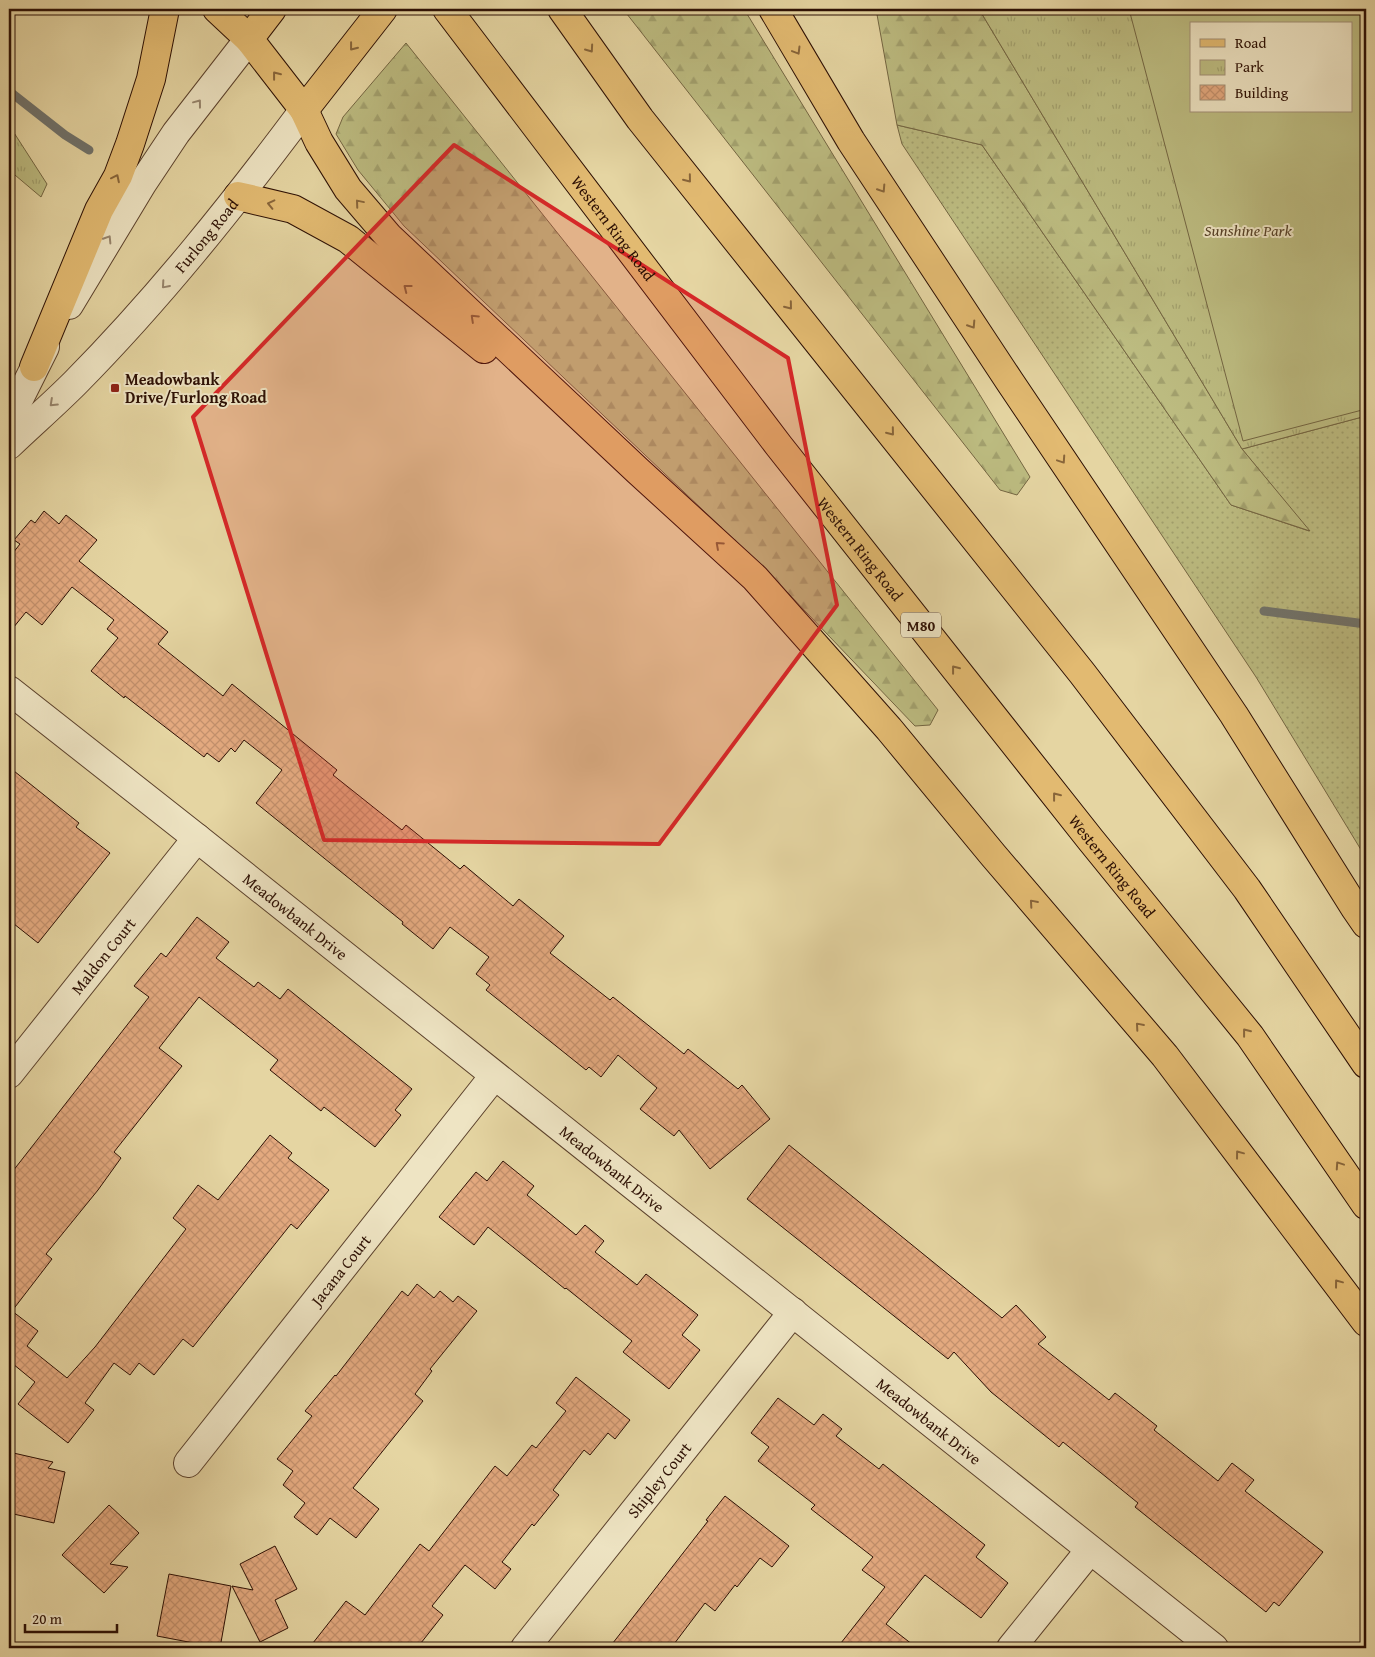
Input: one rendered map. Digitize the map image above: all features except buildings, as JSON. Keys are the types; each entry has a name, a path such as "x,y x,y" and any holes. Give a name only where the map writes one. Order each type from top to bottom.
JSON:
{"main road":[{"path":"34,367 99,210 118,176 130,144 151,79 165,9"},
{"path":"217,9 249,39 304,110 319,142 348,189 389,237 755,578 889,729 993,856 1165,1056 1366,1322"},
{"path":"249,39 272,9"},
{"name":"Furlong Road","path":"304,110 383,9"},
{"name":"Western Ring Road","path":"447,9 779,446 1090,839 1250,1036 1366,1205"},
{"path":"562,9 640,119 1082,673 1247,889 1366,1064"},
{"path":"772,9 850,141 1234,715 1366,924"},
{"path":"238,196 293,209 348,239 638,471"}],"street":[{"path":"9,419 34,367 75,294 142,184 176,132 249,39"},
{"name":"Furlong Road","path":"9,445 74,384 126,329 177,271 238,196 304,110"},
{"name":"Meadowbank Drive","path":"9,690 1214,1648"},
{"name":"Maldon Court","path":"9,1074 197,838"},
{"name":"Jacana Court","path":"188,1463 494,1076"},
{"name":"Shipley Court","path":"525,1648 793,1312"},
{"path":"1011,1648 1090,1550"}],"highlighted area":[{"path":"454,145 788,358 837,605 659,844 324,840 193,417"}],"green space":[{"path":"623,9 744,9 1030,477 1017,495 1000,490"},
{"path":"876,9 979,9 1242,449 1310,531 1231,505 982,145 897,125"},
{"name":"Sunshine Park","path":"979,9 1366,9 1366,416 1242,449"},
{"name":"Sunshine Park","path":"1129,9 1366,9 1366,409 1243,441"},
{"path":"406,43 938,710 930,725 915,726 764,568 404,226 358,170 336,134 343,117"},
{"path":"9,125 47,184 41,197 9,170"},
{"path":"897,125 982,145 1231,505 1309,531 1242,449 1366,416 1366,858 1256,677 902,144"}],"waterway":[{"path":"9,91 65,135 89,150"},
{"path":"1264,611 1366,624"}],"place":[{"name":"Meadowbank Drive/Furlong Road","path":"115,388"}]}
